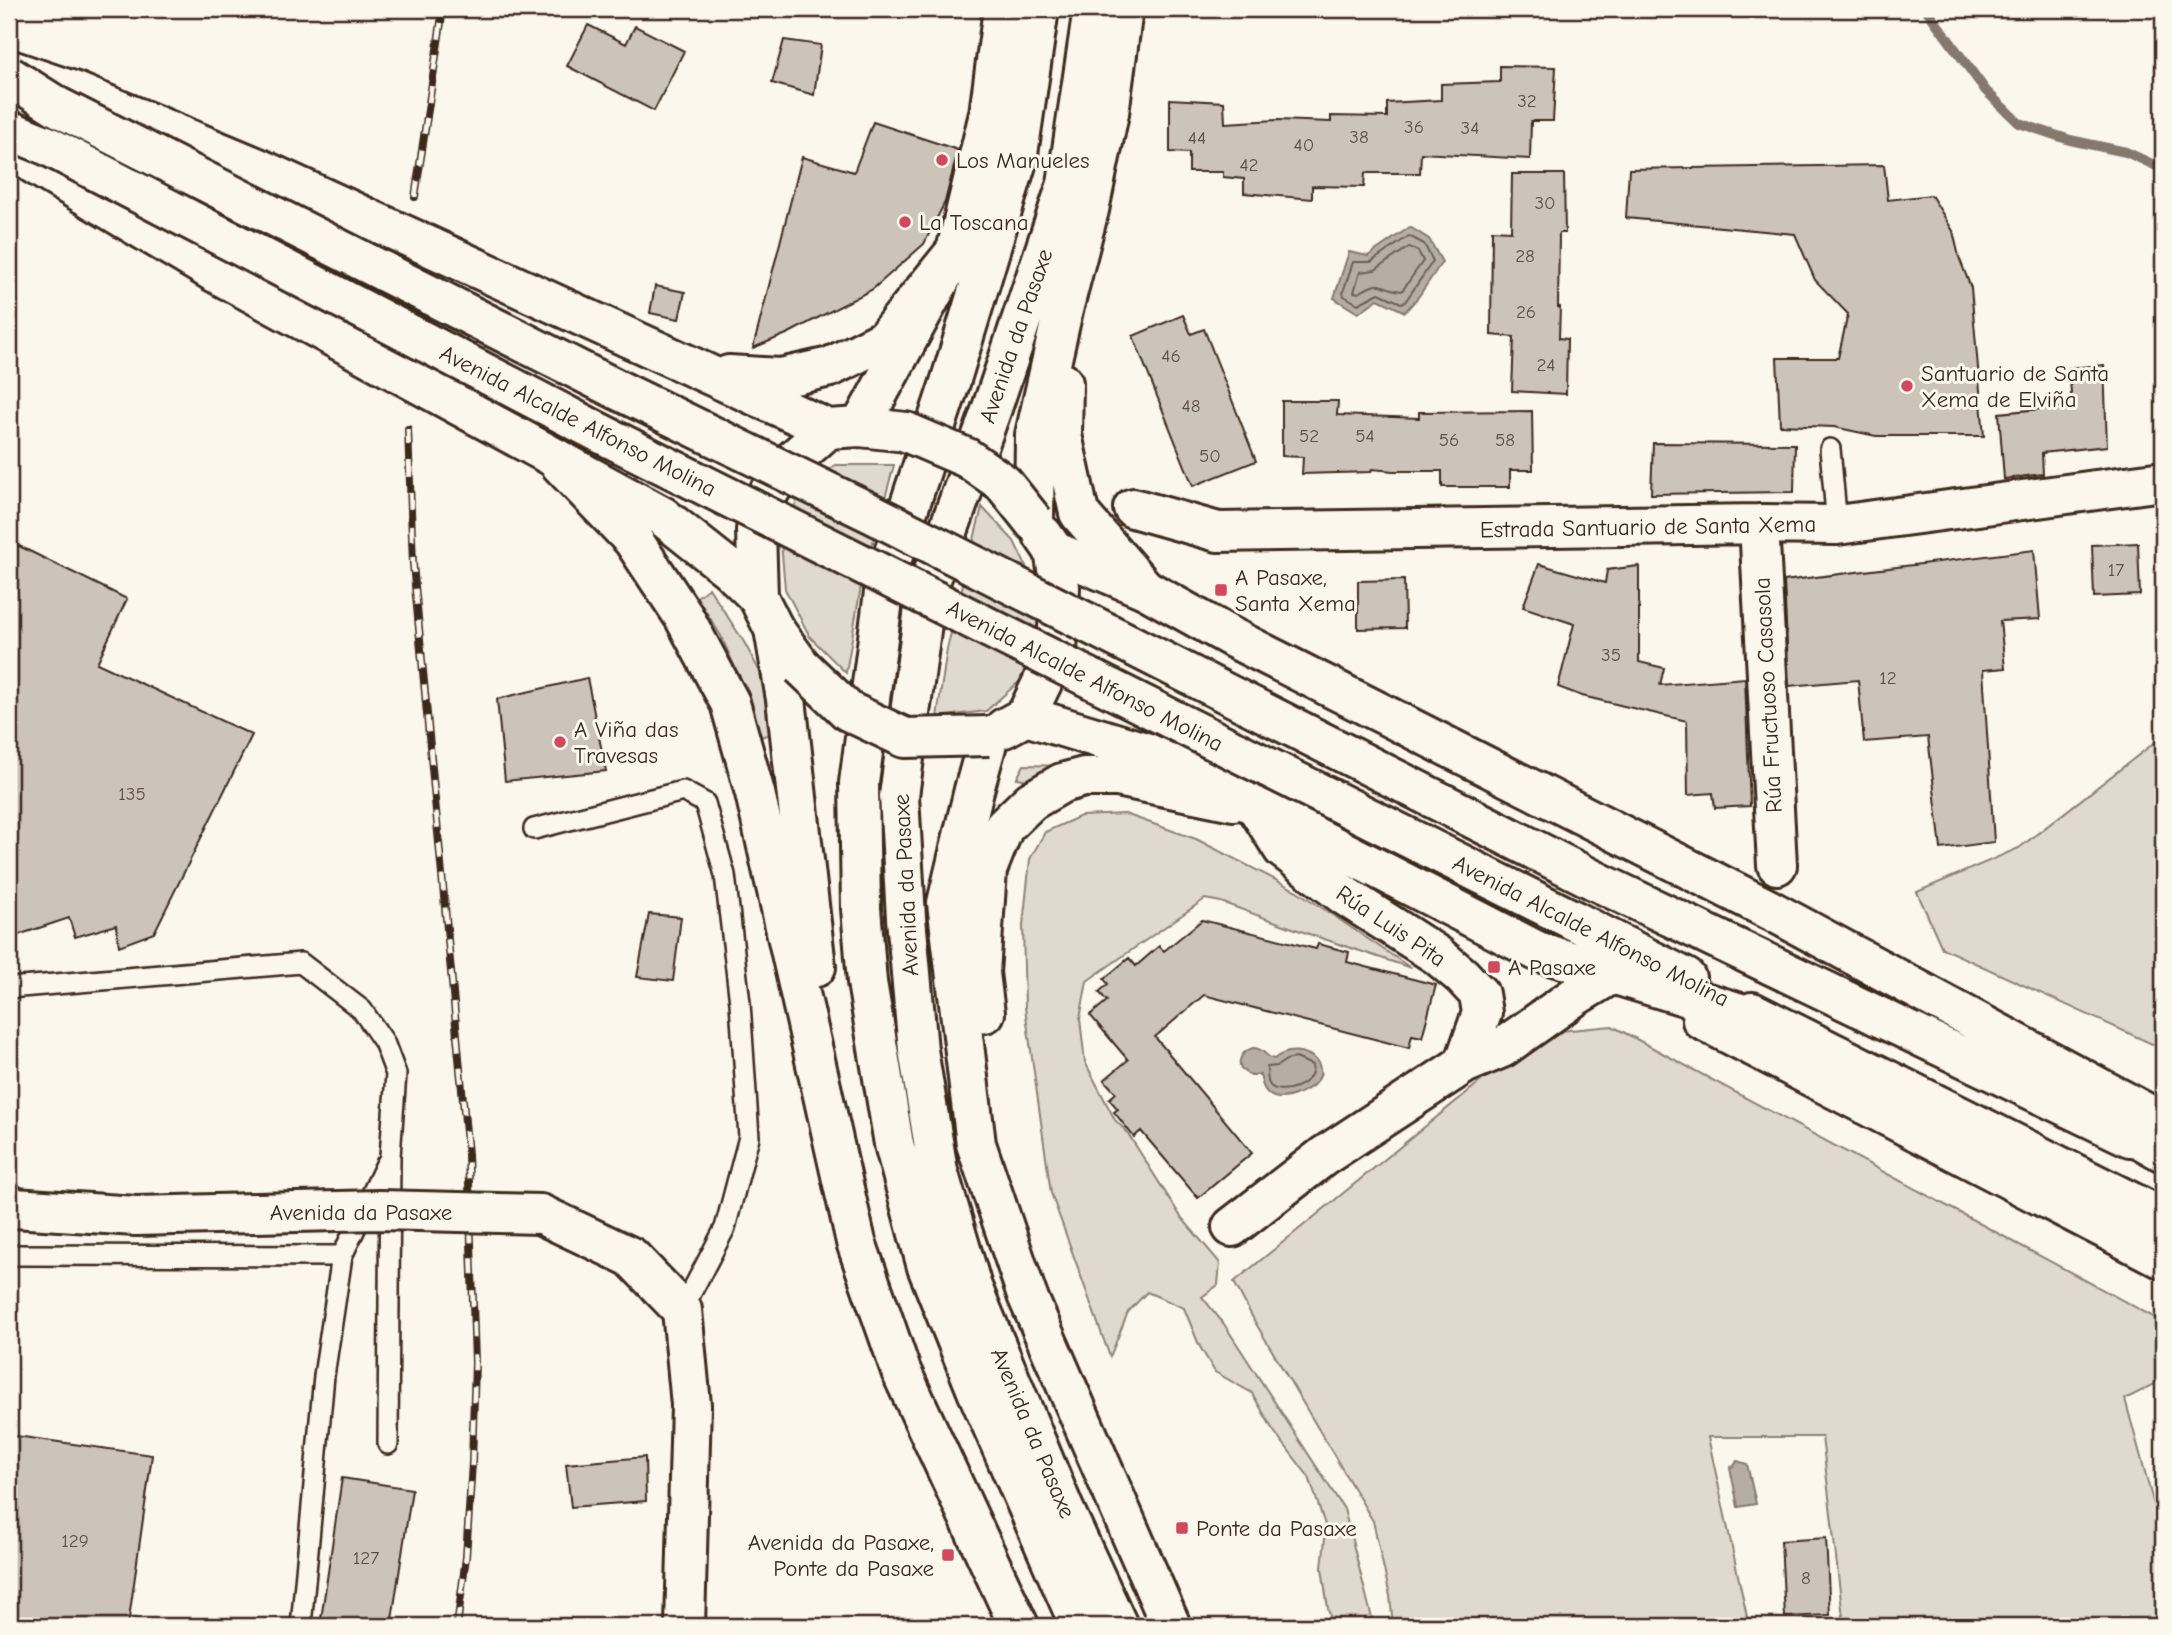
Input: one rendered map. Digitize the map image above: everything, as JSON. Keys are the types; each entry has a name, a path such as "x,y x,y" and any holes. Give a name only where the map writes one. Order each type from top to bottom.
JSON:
{"main road":[{"path":"821,1083 816,962 786,699 766,613 756,530 771,490 793,460 844,428 956,251 989,114 1003,9"},
{"name":"Avenida da Pasaxe","path":"1039,9 1017,161 949,386 886,577 859,783 861,908 867,982 894,1144 927,1267 977,1391 1080,1626"},
{"name":"Avenida da Pasaxe","path":"1093,9 1067,184 992,408 926,593 899,796 918,1051 938,1171 972,1287 1063,1507 1118,1626"},
{"path":"9,146 35,165 212,271 662,516 729,569 766,613 801,666 848,711 905,738 989,736 1026,716 1057,652 1060,587 1044,536 1035,435 1089,210 1108,113 1123,9"},
{"path":"9,70 76,92 256,167 708,374 844,428 906,432 967,458 1003,483 1044,536 1245,645 1772,911 2163,1122"},
{"name":"Avenida Alcalde Alfonso Molina","path":"9,76 58,107 602,382 873,514 1594,880 2163,1153"},
{"name":"Avenida Alcalde Alfonso Molina","path":"9,130 48,146 600,433 2163,1218"},
{"path":"708,374 781,378 830,367 884,340 956,251"},
{"path":"1063,310 1062,435 1079,513 1145,589"},
{"path":"551,455 633,540 684,617 730,703 755,793 856,1242 901,1371 1019,1626"},
{"name":"Estrada Santuario de Santa Xema","path":"1133,508 1218,532 1837,525 2163,481"},
{"name":"Rúa Fructuoso Casasola","path":"1759,524 1777,865"},
{"path":"1026,716 1148,753 1537,951 1773,1024"},
{"path":"989,736 947,903 976,1144 1027,1295 1171,1626"},
{"path":"1499,774 2163,1153"},
{"path":"1027,1295 1004,1160 980,973 987,870 1004,827 1031,801 1062,783 1084,778 1116,777 1256,806"},
{"name":"Rúa Luis Pita","path":"1256,806 1283,849 1345,896 1437,955 1479,994 1482,1013 1464,1064"},
{"path":"1232,1227 1324,1156 1464,1064 1502,1048 1574,997 1612,974"},
{"path":"1612,974 2163,1259"},
{"path":"1860,1067 1983,1153 2103,1227"},
{"name":"Avenida da Pasaxe","path":"9,1204 14,1208 136,1216 379,1210 540,1214 631,1257 682,1310"},
{"path":"682,1310 691,1405 685,1626"},
{"path":"976,1535 1012,1626"}],"lane":[{"path":"1830,449 1837,525"},
{"path":"534,830 683,791 705,803 724,875 740,1003 749,1137 725,1228 682,1310"},
{"path":"9,988 301,963 362,1010 384,1042 396,1074 390,1156 388,1444"},
{"path":"302,1626 324,1376 342,1256 390,1156"},
{"path":"9,1255 342,1256"}],"shaded area":[{"path":"835,465 894,465 861,586 846,673 810,637 785,589 781,542 798,497"},
{"path":"982,507 1014,541 1026,566 1039,620 1021,680 986,711 937,717 947,649"},
{"path":"709,588 744,642 767,685 778,732 760,737 747,694 721,636 697,597"},
{"path":"2163,736 2163,1049 1942,948 1917,892 2019,848"},
{"path":"1024,765 1071,766 1036,781 1017,778"},
{"path":"1125,814 1196,839 1297,891 1411,968 1221,902 1205,899 1087,981 1080,1019 1085,1062 1115,1120 1127,1132 1181,1217 1220,1263 1218,1285 1202,1297 1224,1324 1344,1509 1374,1626 1333,1626 1322,1568 1326,1528 1309,1477 1273,1430 1252,1393 1215,1372 1199,1345 1184,1308 1147,1292 1128,1312 1110,1357 1051,1193 1025,1008 1023,925 1030,859 1045,832 1081,816"},
{"path":"1612,1026 2163,1322 2163,1380 2125,1399 2163,1538 2163,1626 1844,1626 1822,1437 1708,1437 1749,1626 1393,1626 1390,1596 1373,1521 1234,1282 1540,1033"}],"water":[{"path":"1410,227 1429,239 1442,262 1405,312 1378,299 1358,313 1334,298 1349,252 1368,256"},
{"path":"1253,1048 1260,1049 1274,1059 1285,1053 1302,1052 1318,1062 1320,1076 1311,1087 1299,1094 1274,1097 1265,1090 1260,1075 1249,1075 1241,1069 1242,1056"},
{"path":"1737,1461 1747,1464 1756,1504 1738,1507 1730,1467"}],"building":[{"path":"588,25 626,44 635,26 684,51 654,111 567,66"},
{"path":"784,40 821,45 814,95 772,83"},
{"path":"1500,66 1556,67 1553,121 1531,121 1530,159 1421,153 1420,173 1365,173 1364,187 1312,186 1312,199 1244,193 1244,179 1223,177 1223,172 1189,172 1189,153 1170,152 1170,99 1224,102 1225,123 1277,120 1331,122 1331,116 1387,117 1387,103 1441,100 1441,84 1500,82"},
{"path":"873,122 958,150 945,202 924,244 873,289 789,333 753,348 802,157 854,172"},
{"path":"1884,165 1888,200 1931,195 1953,231 1959,257 1971,288 1984,436 1876,436 1834,427 1780,425 1777,358 1838,358 1848,314 1815,280 1795,234 1626,218 1629,169"},
{"path":"1512,174 1564,174 1565,233 1559,233 1558,307 1559,338 1567,339 1566,394 1512,391 1514,337 1491,335 1492,230 1511,231"},
{"path":"655,286 685,292 679,319 650,313"},
{"path":"1183,315 1191,334 1204,329 1256,461 1193,486 1133,336"},
{"path":"2104,365 2107,446 2042,453 2043,474 2004,479 1999,413 2072,406 2069,368"},
{"path":"1282,401 1338,401 1337,415 1419,418 1419,412 1532,411 1533,470 1510,470 1510,487 1442,487 1442,471 1372,469 1371,472 1302,474 1303,457 1282,456"},
{"path":"1653,443 1795,444 1794,492 1651,494"},
{"path":"9,541 127,599 97,663 252,735 154,933 119,946 116,925 75,937 69,918 9,938"},
{"path":"2138,543 2140,595 2094,597 2092,545"},
{"path":"2034,550 2040,619 2000,621 2005,668 1983,670 1994,842 1941,849 1928,737 1864,742 1858,680 1789,686 1784,581"},
{"path":"1539,564 1605,583 1607,570 1639,566 1639,662 1664,668 1660,685 1745,678 1750,806 1715,808 1713,793 1688,795 1687,721 1582,696 1558,687 1574,624 1523,607"},
{"path":"1404,580 1405,628 1358,629 1358,581"},
{"path":"587,678 606,771 505,781 497,699"},
{"path":"649,914 681,917 673,981 637,977"},
{"path":"1202,920 1316,949 1318,944 1349,952 1347,962 1436,985 1422,1037 1412,1035 1409,1048 1204,995 1155,1037 1252,1153 1198,1198 1141,1131 1134,1137 1114,1112 1118,1109 1109,1099 1116,1093 1104,1080 1128,1060 1090,1015 1107,1001 1099,992 1108,984 1104,979 1129,958 1136,966 1159,946 1164,951"},
{"path":"9,1435 152,1455 128,1626 9,1626"},
{"path":"645,1457 646,1501 571,1507 566,1464"},
{"path":"342,1478 412,1489 391,1626 320,1626"},
{"path":"1826,1538 1830,1615 1785,1617 1781,1541"}],"waterway":[{"path":"1926,9 1986,91 2019,123 2070,140 2126,152 2163,169"}],"railway":[{"path":"415,197 443,9"},
{"path":"408,429 413,564 468,1154 475,1362 466,1557 457,1626"}],"place":[{"name":"Los Manueles","path":"942,160"},
{"name":"La Toscana","path":"905,222"},
{"name":"Santuario de Santa Xema de Elviña","path":"1907,386"},
{"name":"A Pasaxe, Santa Xema","path":"1221,590"},
{"name":"A Viña das Travesas","path":"560,742"},
{"name":"A Pasaxe","path":"1494,967"},
{"name":"Ponte da Pasaxe","path":"1182,1528"},
{"name":"Avenida da Pasaxe, Ponte da Pasaxe","path":"948,1555"}]}
